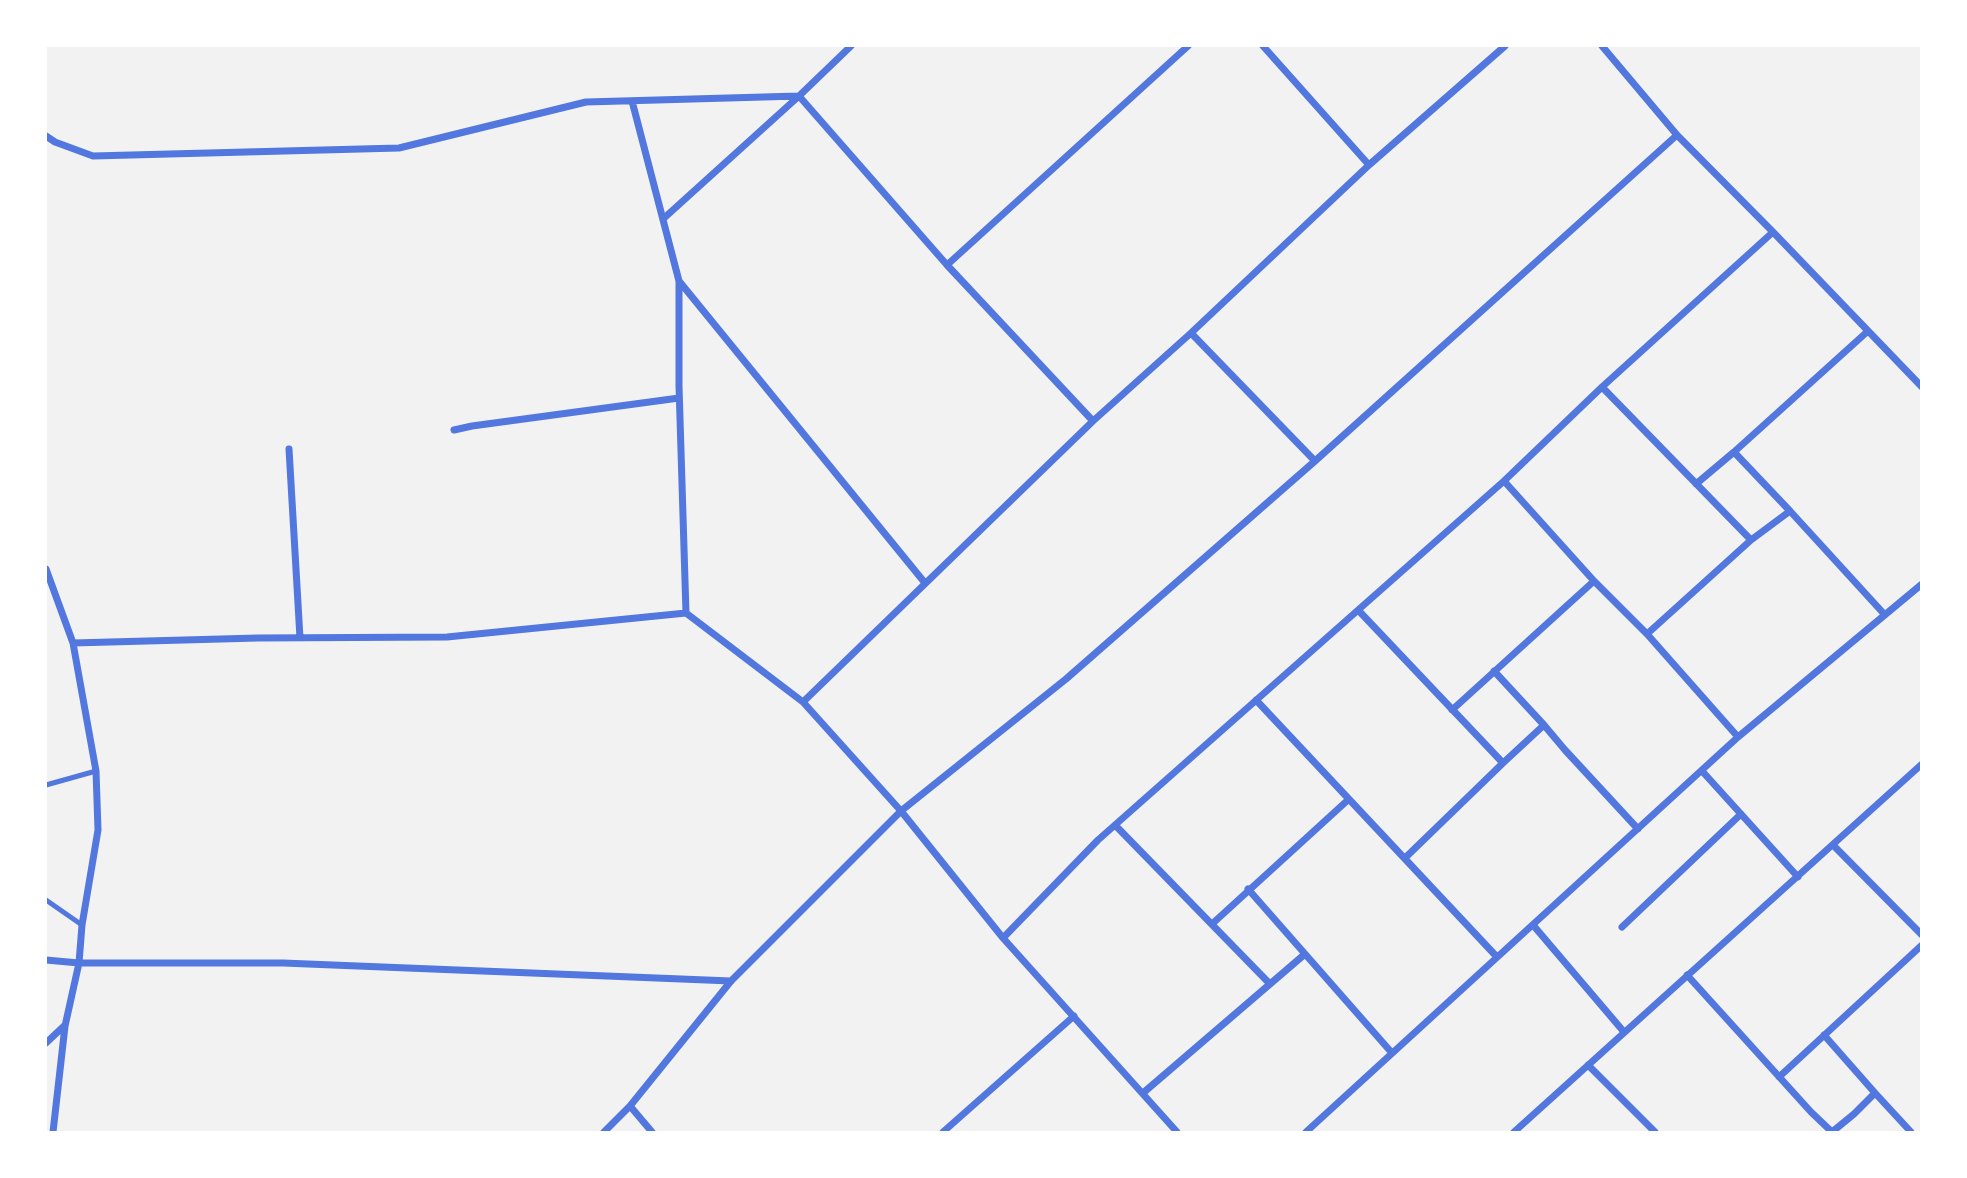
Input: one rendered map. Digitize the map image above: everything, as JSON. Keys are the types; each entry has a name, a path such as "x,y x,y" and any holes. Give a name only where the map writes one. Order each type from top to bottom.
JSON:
{"street":[{"path":"663,219 851,46"},
{"path":"947,265 1188,46"},
{"path":"1263,46 1369,166"},
{"path":"803,702 1093,421 1369,166 1505,46"},
{"path":"1602,46 1677,135 1922,387"},
{"path":"46,136 93,156 399,148 586,102 799,96"},
{"path":"799,96 947,265 1093,421"},
{"path":"632,101 680,281 679,398 686,613"},
{"path":"604,1132 629,1106 731,981 901,811 1066,679 1315,461 1677,135"},
{"path":"1003,938 1098,840 1504,481 1602,387 1773,232"},
{"path":"680,281 925,583"},
{"path":"1696,484 1868,331"},
{"path":"1191,333 1315,461"},
{"path":"1602,387 1751,540"},
{"path":"454,430 679,398"},
{"path":"289,449 300,638"},
{"path":"1734,452 1885,615"},
{"path":"1504,481 1594,581 1647,634 1738,737"},
{"path":"1647,634 1751,540 1790,511"},
{"path":"46,569 73,643 96,771 99,830 82,925 79,963 65,1026 53,1132"},
{"path":"1452,710 1594,581"},
{"path":"1306,1132 1738,737 1922,584"},
{"path":"1359,611 1503,763"},
{"path":"73,643 447,637 686,613 803,702 901,811 1003,938 1177,1132"},
{"path":"1494,671 1638,829"},
{"path":"1256,700 1497,957"},
{"path":"1405,858 1544,724"},
{"path":"1514,1132 1922,764"},
{"path":"1702,771 1798,877"},
{"path":"1212,924 1349,799"},
{"path":"1622,927 1741,814"},
{"path":"1115,825 1269,983"},
{"path":"1833,845 1922,935"},
{"path":"1248,889 1392,1053"},
{"path":"1533,925 1624,1032"},
{"path":"1779,1077 1922,945"},
{"path":"1143,1093 1305,954"},
{"path":"46,960 79,963 283,963 731,981"},
{"path":"1687,975 1831,1132 1875,1093"},
{"path":"943,1132 1074,1016"},
{"path":"46,1043 65,1026"},
{"path":"1824,1035 1911,1132"},
{"path":"1588,1065 1655,1132"},
{"path":"629,1106 652,1132"}],"lane":[{"path":"46,785 96,771"},
{"path":"46,900 82,925"}]}
